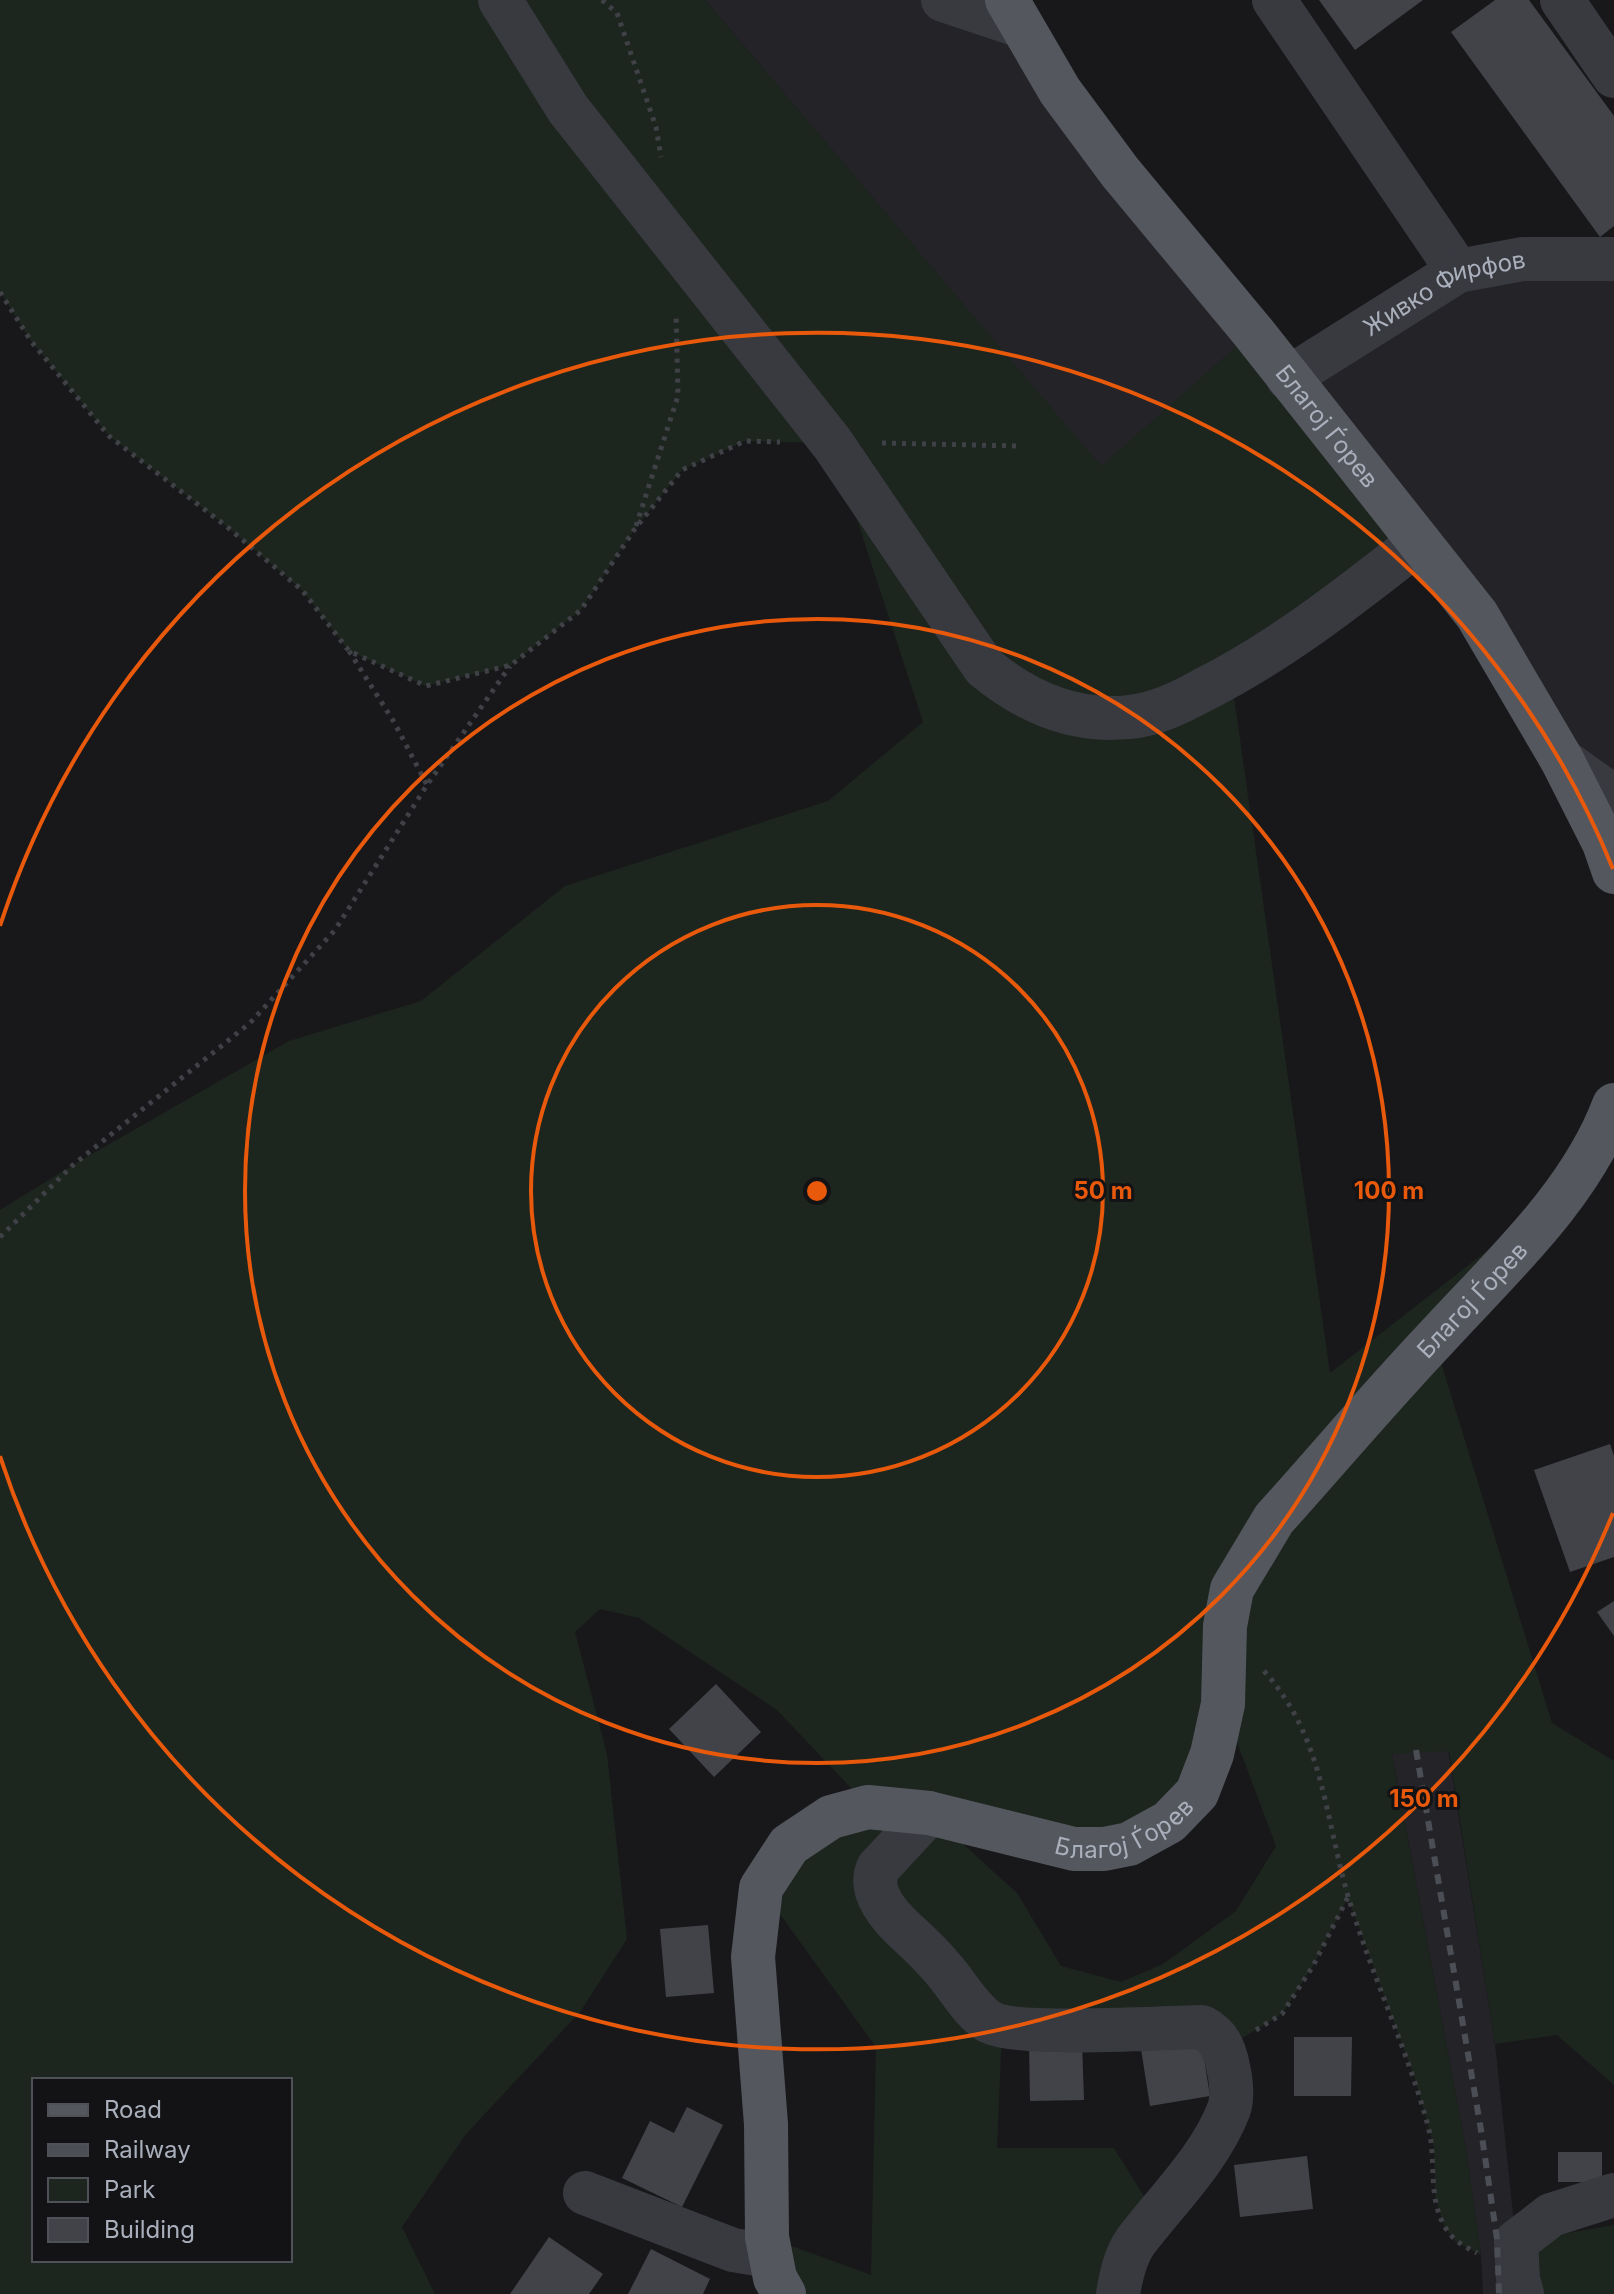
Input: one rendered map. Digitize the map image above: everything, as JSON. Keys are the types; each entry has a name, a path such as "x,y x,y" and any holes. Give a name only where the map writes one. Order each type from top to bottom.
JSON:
{"main road":[{"name":"Благој Ѓорев","path":"1014,13 1060,91 1120,172 1477,615 1562,760 1604,843 1614,872"},
{"name":"Благој Ѓорев","path":"777,2275 753,1957 761,1888 789,1845 831,1817 868,1807 929,1813 1074,1849 1104,1849 1129,1844 1169,1822 1197,1793 1212,1754 1223,1704 1225,1626 1232,1589 1274,1519 1513,1254 1570,1186 1614,1105"}],"street":[{"path":"500,0 568,109 832,443 984,667 1010,689 1049,708 1094,717 1131,717 1176,704 1231,676 1307,628 1419,542"},
{"path":"943,0 1014,13"},
{"path":"1274,0 1458,271"},
{"path":"1562,0 1614,76"},
{"name":"Живко Фирфов","path":"1288,378 1458,271 1522,259 1614,259"},
{"path":"1562,760 1614,797"},
{"path":"929,1813 878,1868 873,1879 876,1890 897,1923 944,1969 987,2021 1002,2028 1202,2027 1214,2033 1224,2049 1230,2074 1230,2106 1214,2138 1134,2244 1123,2270 1118,2294"},
{"path":"585,2193 719,2245 777,2275"},
{"path":"1520,2286 1516,2242 1551,2215 1614,2195"}],"path":[{"path":"0,292 31,341 109,436 226,526 302,590 349,651 394,722 427,785"},
{"path":"0,1237 73,1165 250,1023 335,930 427,785 511,665 581,610 634,530 682,470 745,441 1020,446"},
{"path":"349,651 426,686 511,665"},
{"path":"1225,1626 1285,1694 1311,1745 1348,1897 1415,2079 1434,2147 1435,2196 1444,2226 1456,2242 1498,2261 1520,2286"},
{"path":"1224,2049 1282,2014 1313,1966 1348,1897"}],"shaded area":[{"path":"705,0 1007,0 1253,332 1101,467"},
{"path":"1614,259 1614,797 1288,378 1406,302"},
{"path":"1448,1750 1495,2044 1519,2294 1483,2294 1481,2255 1466,2149 1392,1753"}],"green space":[{"path":"0,0 705,0 1101,466 1253,332 1419,542 1231,676 1330,1373 1570,1186 1434,1340 1552,1723 1614,1761 1614,2085 1557,2035 1495,2044 1449,1751 1392,1754 1466,2149 1481,2255 1456,2242 1444,2226 1435,2196 1434,2147 1415,2079 1348,1898 1313,1966 1282,2014 1224,2049 1002,2028 997,2148 1114,2148 1157,2217 1118,2294 784,2294 767,2237 871,2275 876,2047 761,1888 868,1806 777,1710 639,1618 600,1609 575,1632 607,1754 627,1939 580,2012 466,2134 402,2227 435,2294 0,2294 0,1210 289,1041 421,1001 565,886 828,801 923,722 832,443 745,441 682,470 634,530 581,610 511,665 426,686 349,651 302,590 226,526 109,436 31,341 0,292","holes":["1223,1705 1276,1846 1236,1911 1163,1964 1121,1982 1061,1966 1017,1893 930,1814 1129,1844 1212,1754"]},
{"path":"1614,2225 1614,2294 1519,2294 1516,2242"}],"building":[{"path":"1319,0 1423,0 1355,50"},
{"path":"1495,0 1529,0 1614,116 1614,226 1600,237 1451,32"},
{"path":"1610,1444 1614,1456 1614,1557 1570,1572 1534,1470"},
{"path":"1614,1601 1614,1636 1597,1612"},
{"path":"716,1684 761,1732 714,1777 669,1729"},
{"path":"708,1925 714,1993 666,1997 660,1929"},
{"path":"1294,2037 1352,2037 1351,2096 1294,2096"},
{"path":"1201,2039 1210,2096 1150,2106 1141,2049"},
{"path":"1082,2041 1084,2100 1030,2101 1029,2043"},
{"path":"687,2107 723,2125 682,2207 622,2178 650,2121 674,2133"},
{"path":"1558,2152 1602,2152 1602,2182 1558,2182"},
{"path":"1307,2156 1313,2209 1240,2217 1234,2165"},
{"path":"549,2237 603,2274 589,2294 510,2294"},
{"path":"651,2249 710,2279 703,2294 628,2294"}],"railway":[{"path":"1416,1750 1481,2130 1497,2239 1499,2294"}]}
